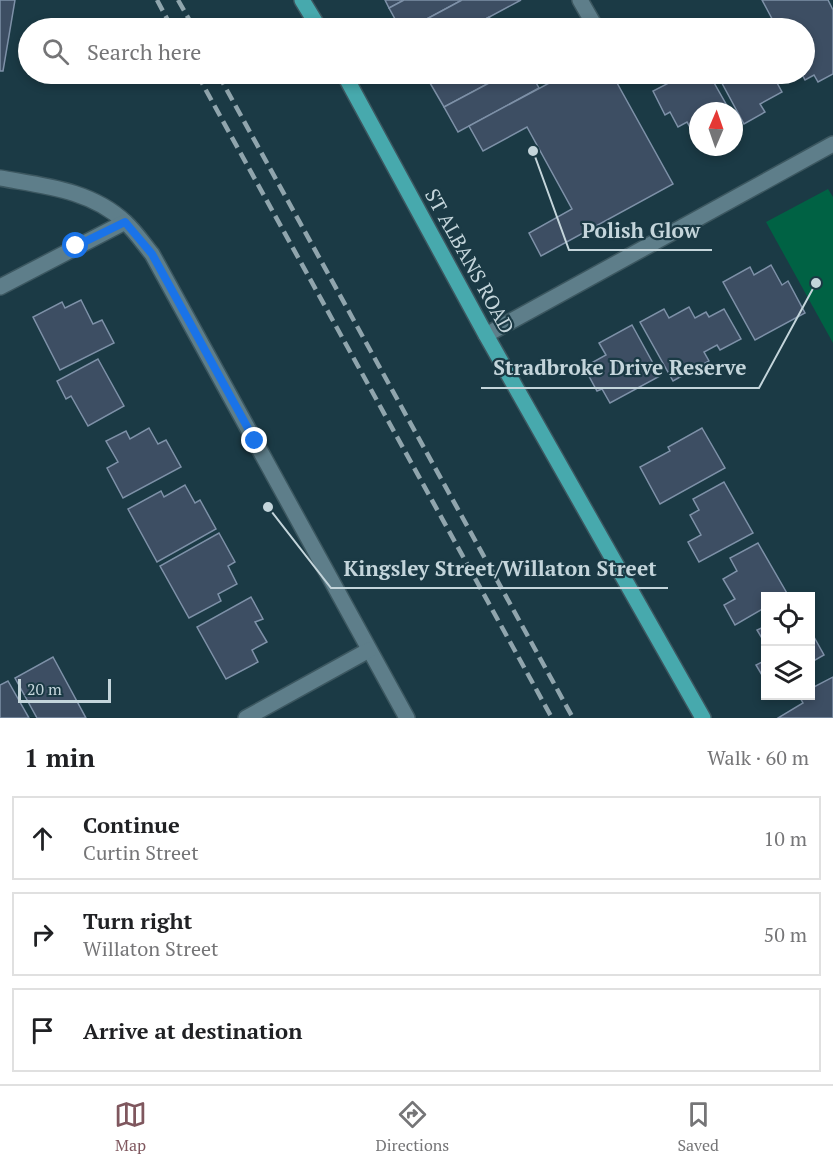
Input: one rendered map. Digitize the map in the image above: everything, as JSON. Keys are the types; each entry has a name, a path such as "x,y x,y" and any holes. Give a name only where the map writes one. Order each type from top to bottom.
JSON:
{"main road":[{"path":"302,0 313,18"},
{"name":"ST ALBANS ROAD","path":"349,84 486,334 703,718"}],"street":[{"path":"580,0 590,18"},
{"path":"486,334 833,144"},
{"path":"0,178 71,191 99,203 125,222 152,254 407,718"},
{"path":"0,287 125,222"},
{"path":"246,718 369,650"}],"green space":[{"path":"828,189 833,197 833,343 766,222"}],"building":[{"path":"0,0 15,0 3,71 0,71"},
{"path":"385,0 404,0 389,8"},
{"path":"404,0 462,0 429,18 394,18 389,8"},
{"path":"462,0 521,0 488,18 429,18"},
{"path":"762,0 828,0 833,10 833,74 818,82 815,77 815,18 772,18"},
{"path":"431,84 487,84 444,107"},
{"path":"487,84 537,84 539,88 458,132 444,107"},
{"path":"547,84 618,84 673,184 541,256 529,233 572,209 527,127 483,151 469,126"},
{"path":"667,84 715,84 725,102 689,102 689,126 687,122 678,127 670,112 665,115 653,91"},
{"path":"722,84 778,84 782,92 760,104 765,112 744,124 743,102 732,102"},
{"path":"771,265 782,285 788,281 805,313 755,340 723,282 750,267 754,275"},
{"path":"81,300 93,324 102,320 114,343 60,370 33,317 62,302 65,308"},
{"path":"689,307 695,318 706,312 709,317 724,309 741,339 720,350 717,345 704,352 709,361 673,381 640,322 664,309 669,318"},
{"path":"632,325 660,376 610,403 602,389 597,391 584,367 606,355 599,343"},
{"path":"98,359 124,406 88,426 71,396 66,399 57,381"},
{"path":"149,428 158,444 166,440 181,467 123,498 107,468 118,462 106,441 126,431 130,439"},
{"path":"702,428 725,468 660,504 640,467 670,451 668,447"},
{"path":"724,482 753,533 699,562 688,542 701,535 690,515 699,510 693,499"},
{"path":"185,485 195,503 200,500 216,529 157,562 128,509 161,491 164,497"},
{"path":"219,533 235,562 228,566 237,584 218,594 221,601 189,618 160,566"},
{"path":"758,543 786,592 761,592 761,610 735,625 724,605 735,599 723,579 737,571 730,558"},
{"path":"251,597 263,619 255,622 267,642 252,650 258,662 226,679 197,627"},
{"path":"815,639 824,655 815,660"},
{"path":"53,657 86,718 37,718 15,678"},
{"path":"761,662 761,674 756,665"},
{"path":"833,677 833,718 778,718 803,703 801,700 815,700 815,686"},
{"path":"8,681 29,718 0,718 0,685"}],"railway":[{"path":"157,0 167,18"},
{"path":"178,0 188,18"},
{"path":"203,84 552,718"},
{"path":"224,84 573,718"}],"place":[{"name":"Polish Glow","path":"533,151"},
{"name":"Stradbroke Drive Reserve","path":"816,283"},
{"name":"Kingsley Street/Willaton Street","path":"268,507"}],"route":[{"path":"76,246 125,222 152,254 255,441"}]}
